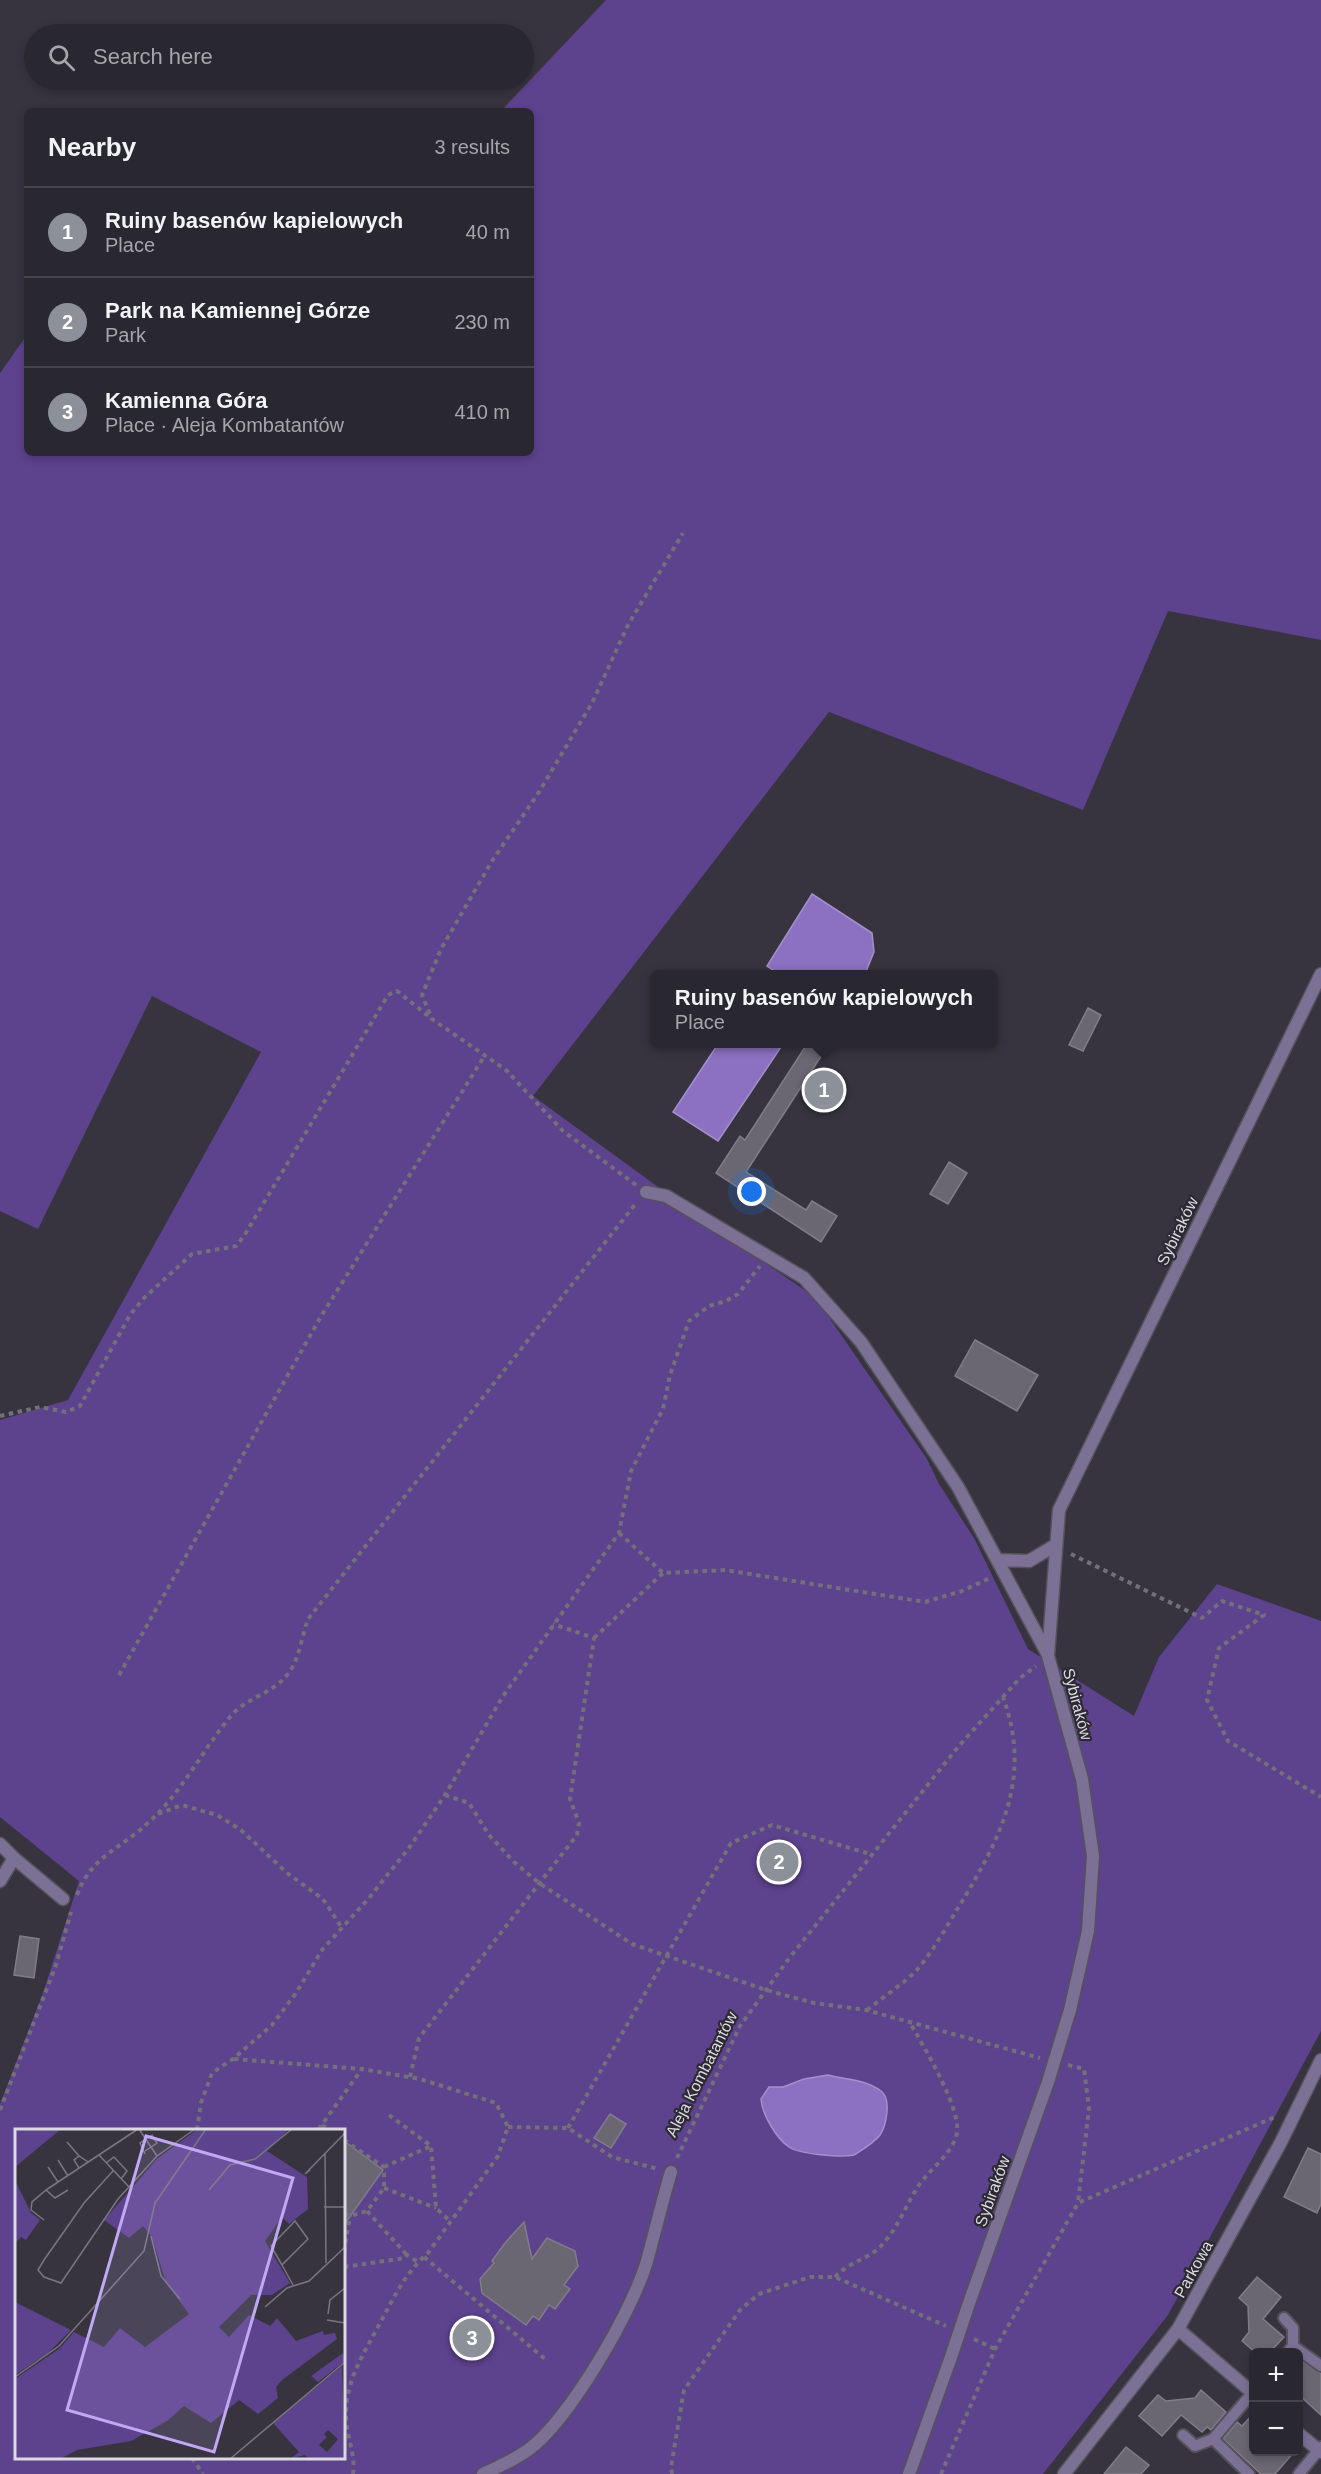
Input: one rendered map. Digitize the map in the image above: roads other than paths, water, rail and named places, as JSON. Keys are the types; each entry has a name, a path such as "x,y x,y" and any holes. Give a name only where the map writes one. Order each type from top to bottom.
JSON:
{"street":[{"name":"Sybiraków","path":"909,2474 1054,2062 1070,2010 1088,1931 1093,1856 1082,1779 1048,1656 1054,1546 1059,1509 1321,974"},
{"path":"646,1192 666,1196 804,1278 861,1342 958,1487 1048,1656"},
{"path":"1001,1566 1029,1561 1054,1546"},
{"path":"0,1844 14,1858 69,1900"},
{"path":"0,1881 14,1858"},
{"name":"Parkowa","path":"1064,2474 1178,2330 1320,2068"},
{"path":"483,2474 528,2450 548,2432 604,2351 628,2308 646,2263 671,2172"},
{"path":"1178,2330 1249,2390"},
{"path":"1303,2436 1320,2450"}],"lane":[{"path":"1284,2318 1293,2328 1291,2348"},
{"path":"1303,2356 1321,2366"},
{"path":"1183,2435 1196,2446 1213,2439 1249,2398"},
{"path":"1213,2439 1249,2474"},
{"path":"1299,2474 1320,2450"}],"place":[{"name":"Ruiny basenów kapielowych","path":"824,1090"},
{"name":"Park na Kamiennej Górze","path":"779,1862"},
{"name":"Kamienna Góra","path":"472,2338"}]}
